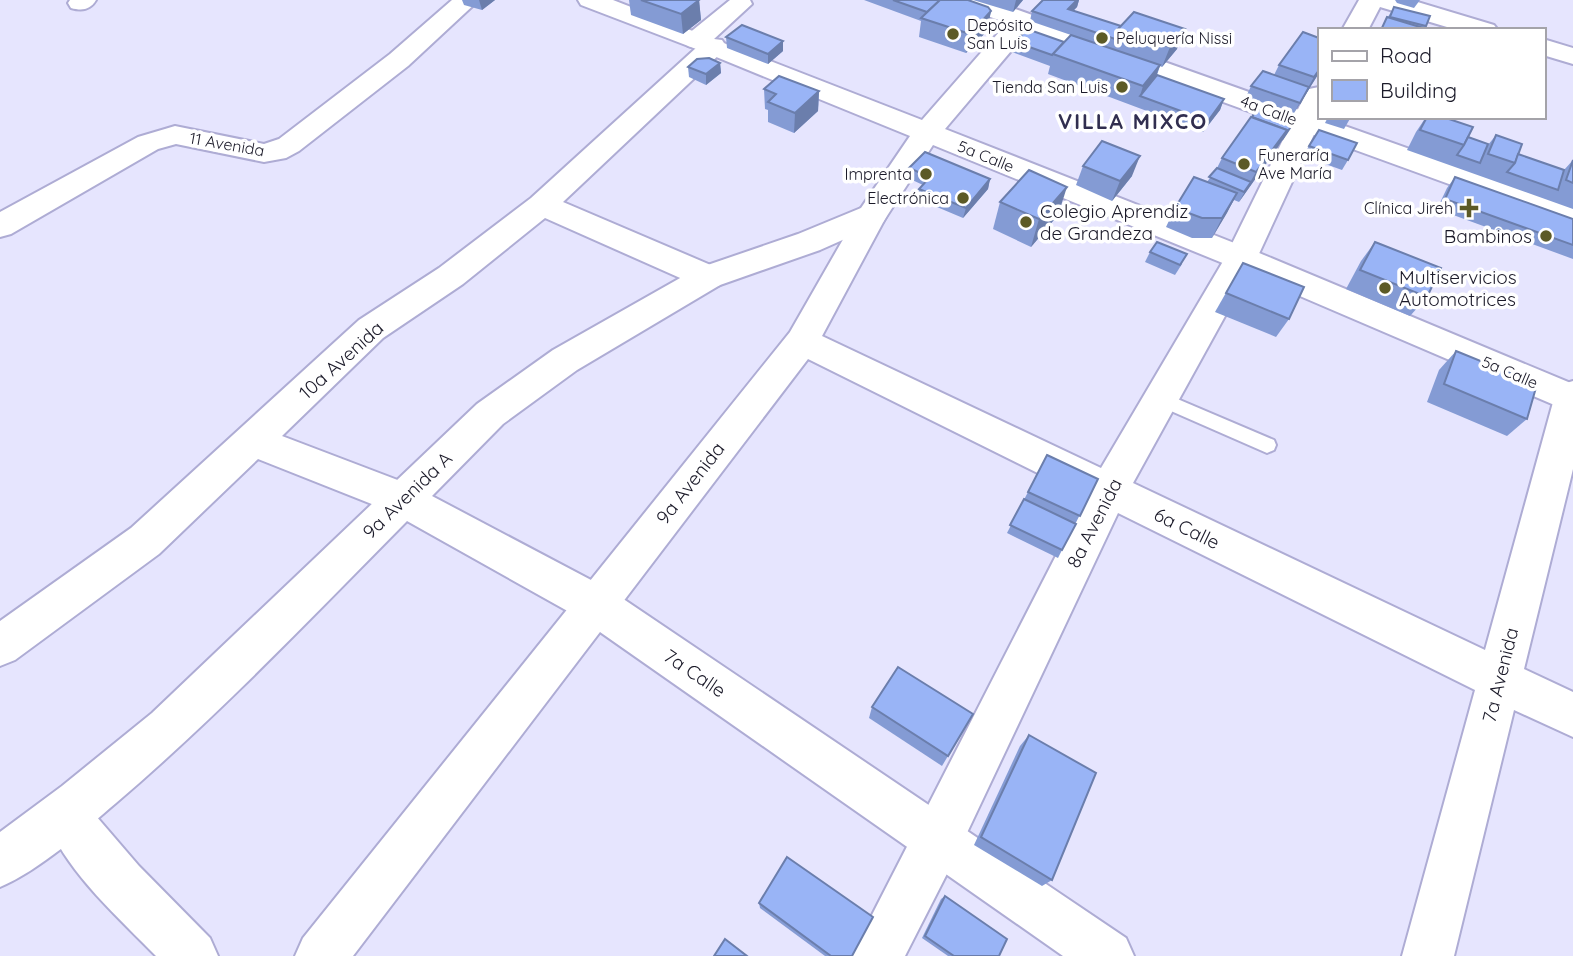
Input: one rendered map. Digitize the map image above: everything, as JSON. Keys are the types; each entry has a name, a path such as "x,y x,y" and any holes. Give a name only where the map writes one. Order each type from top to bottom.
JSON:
{"street":[{"name":"11 Avenida","path":"0,226 133,151 164,137 175,135 264,153 289,145 399,60 467,0"},
{"name":"5a Calle","path":"590,0 705,43 1241,258 1573,397"},
{"name":"4a Calle","path":"966,0 1034,10 1312,109"},
{"path":"1356,28 1371,0"},
{"path":"1384,0 1478,28"},
{"name":"10a Avenida","path":"0,646 145,541 371,329 450,276 542,205 705,43 740,4"},
{"name":"9a Avenida","path":"321,956 802,341 872,215 927,132 1034,10"},
{"path":"1545,48 1573,56"},
{"name":"8a Avenida","path":"877,956 939,839 1109,491 1241,258 1312,109"},
{"name":"4a Calle","path":"1336,119 1573,218"},
{"path":"542,205 708,277"},
{"name":"9a Avenida A","path":"0,862 79,803 168,729 489,414 565,360 708,277 809,243 872,215"},
{"name":"6a Calle","path":"802,341 1573,715"},
{"name":"7a Avenida","path":"1428,956 1573,397"},
{"name":"7a Calle","path":"254,441 402,499 595,604 1108,956"},
{"path":"73,826 121,884 192,956"}],"lane":[{"path":"1161,399 1266,446"}],"building":[{"path":"641,0 699,0 681,14"},
{"path":"893,0 940,0 927,12"},
{"path":"940,0 968,0 988,7 991,11 970,34 921,18"},
{"path":"1043,0 1077,0 1068,9 1121,26 1115,39 1032,11"},
{"path":"1394,7 1430,16 1426,26 1390,17"},
{"path":"1134,12 1185,29 1170,47 1118,29"},
{"path":"1387,17 1423,28 1382,28"},
{"path":"742,25 783,41 768,54 726,37"},
{"path":"1027,29 1064,42 1052,55 1015,42"},
{"path":"1303,32 1318,38 1318,71 1314,77 1279,65"},
{"path":"1071,35 1160,65 1143,86 1053,54"},
{"path":"709,58 720,63 706,74 688,67 697,59"},
{"path":"1263,71 1309,87 1300,103 1251,86"},
{"path":"1157,75 1224,99 1208,121 1140,96"},
{"path":"779,76 819,91 795,113 768,102 776,94 764,89"},
{"path":"1257,109 1294,122 1282,140 1287,130 1252,117"},
{"path":"1251,117 1287,130 1256,172 1222,158"},
{"path":"1426,119 1449,119 1473,127 1464,145 1420,130"},
{"path":"1319,130 1357,143 1348,160 1309,146"},
{"path":"1496,135 1522,144 1515,163 1488,154"},
{"path":"1468,137 1488,144 1480,163 1457,155"},
{"path":"1102,141 1140,156 1120,181 1083,166"},
{"path":"925,152 990,179 966,208 919,189 930,177 909,168"},
{"path":"1518,154 1564,170 1558,190 1507,172 1515,163"},
{"path":"1573,160 1573,183 1566,180"},
{"path":"1217,168 1251,182 1244,192 1209,177"},
{"path":"1029,170 1067,187 1039,219 1000,202"},
{"path":"1194,177 1237,193 1222,218 1202,218 1175,208"},
{"path":"1455,177 1573,219 1573,245 1445,199"},
{"path":"1157,242 1187,254 1180,265 1150,252"},
{"path":"1375,242 1441,268 1427,297 1360,270"},
{"path":"1243,263 1304,287 1289,319 1226,293"},
{"path":"1456,351 1537,384 1527,419 1444,384"},
{"path":"1047,455 1098,479 1080,516 1028,492"},
{"path":"1024,499 1076,524 1062,550 1010,525"},
{"path":"898,667 973,714 948,756 872,707"},
{"path":"1029,735 1096,773 1052,880 981,837"},
{"path":"787,857 873,917 852,956 831,956 759,903"},
{"path":"945,896 1007,939 999,956 954,956 925,936"},
{"path":"725,939 747,956 714,956"}],"place":[{"name":"Depósito San Luis","path":"953,34"},
{"name":"Peluquería Nissi","path":"1102,38"},
{"name":"Tienda San Luis","path":"1122,87"},
{"name":"Funeraría Ave María","path":"1244,164"},
{"name":"Imprenta","path":"926,174"},
{"name":"Electrónica","path":"963,198"},
{"name":"Clínica Jireh","path":"1469,208"},
{"name":"Colegio Aprendiz de Grandeza","path":"1026,222"},
{"name":"Bambinos","path":"1546,236"},
{"name":"Multiservicios Automotrices","path":"1385,288"}],"district":[{"name":"VILLA MIXCO","path":"1133,122"}]}
